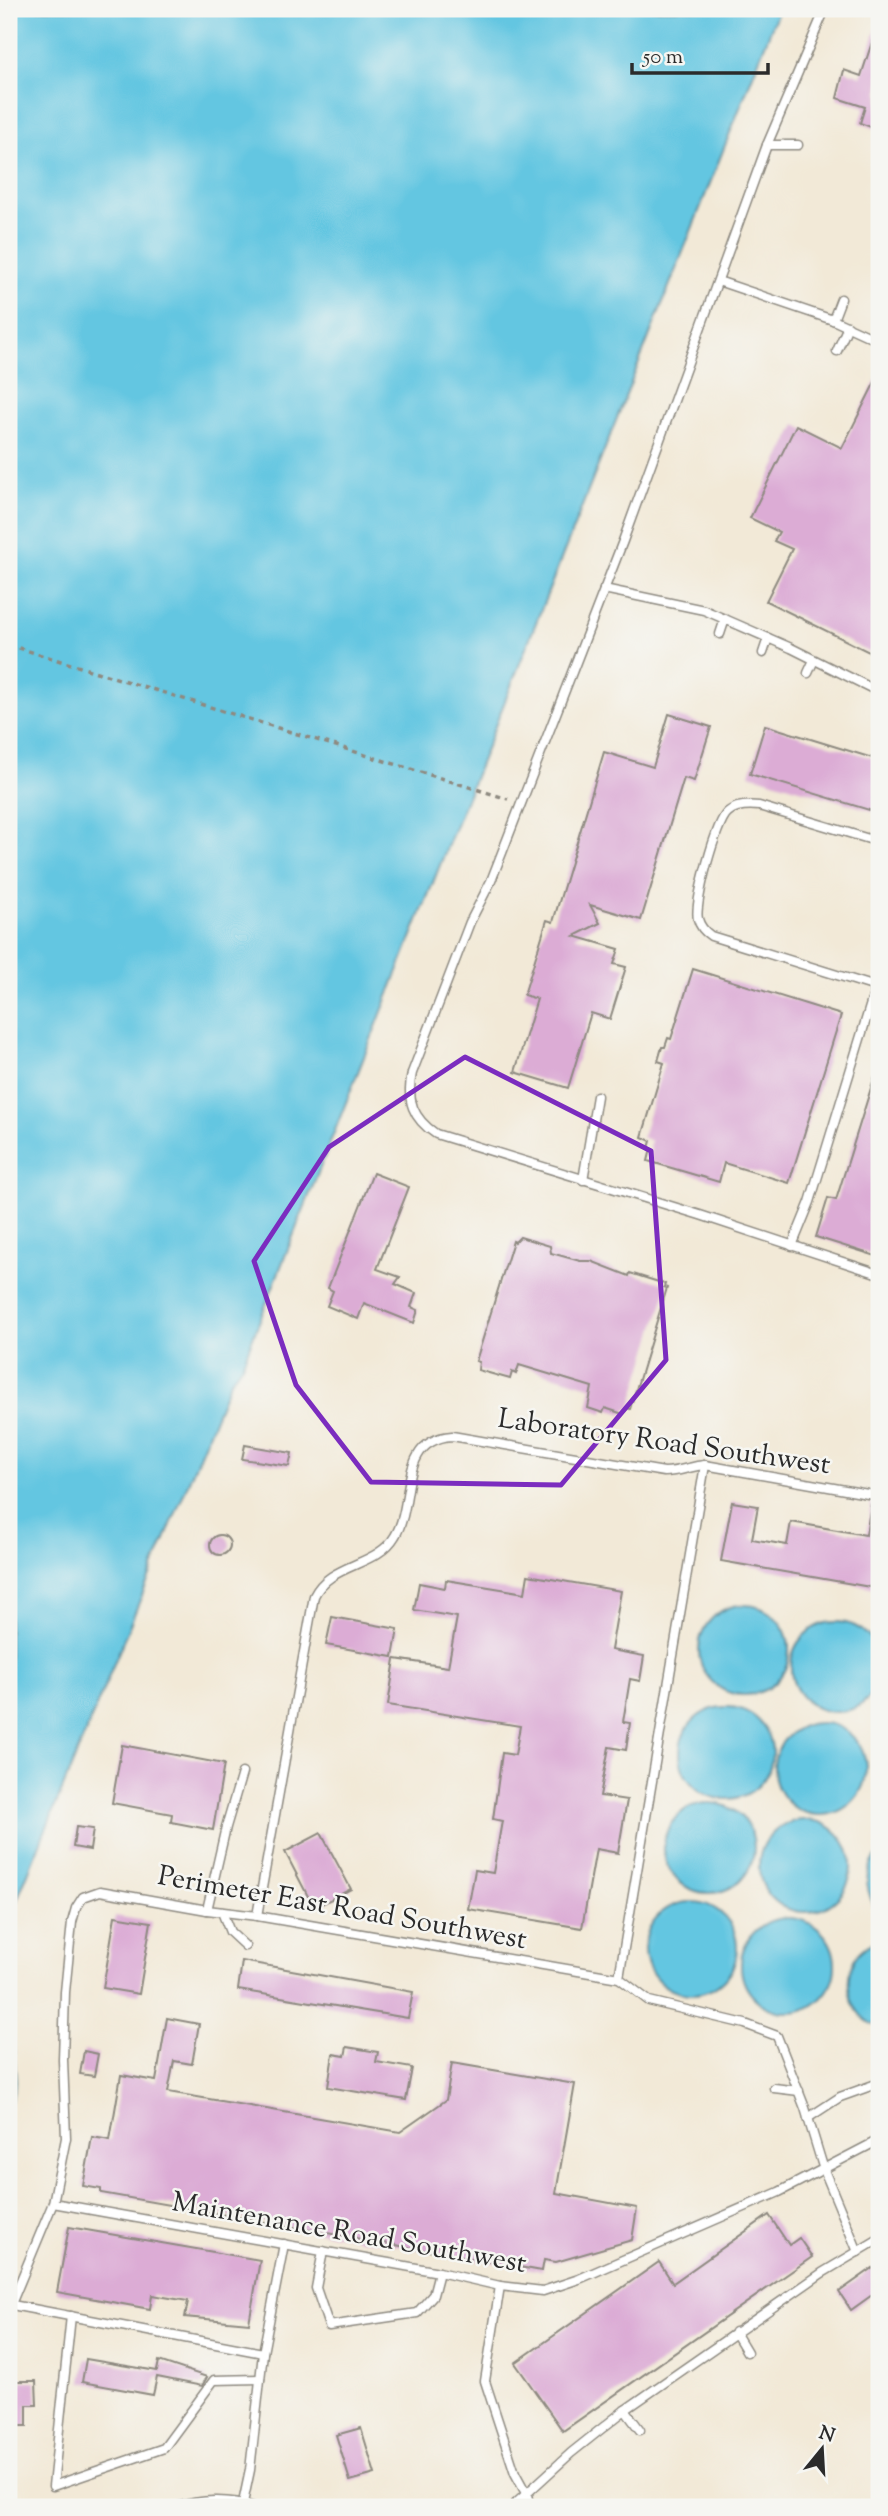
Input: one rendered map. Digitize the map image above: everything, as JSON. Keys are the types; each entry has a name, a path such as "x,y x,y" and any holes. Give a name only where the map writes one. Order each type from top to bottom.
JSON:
{"lane":[{"path":"825,9 767,145 604,589 491,881 470,922 408,1087 414,1114 424,1126 436,1134 525,1167 583,1180 879,1274"},
{"path":"767,145 798,145"},
{"path":"718,281 833,320 876,339 879,328"},
{"path":"833,320 841,299"},
{"path":"837,351 848,326"},
{"path":"604,589 704,610 879,692"},
{"path":"720,634 725,619"},
{"path":"763,653 768,638"},
{"path":"808,673 814,660"},
{"path":"878,988 711,936 700,925 696,905 720,822 730,809 748,805 763,807 879,842"},
{"path":"792,1246 810,1202 878,988 879,977"},
{"path":"583,1180 597,1096"},
{"name":"Laboratory Road Southwest","path":"257,1916 314,1596 319,1585 327,1579 373,1556 394,1539 404,1514 417,1455 426,1445 439,1437 452,1436 664,1472 678,1472 705,1465 879,1496"},
{"path":"619,1978 705,1465"},
{"path":"207,1910 226,1827 243,1773"},
{"name":"Perimeter East Road Southwest","path":"10,2307 53,2203 66,2138 63,2060 65,1992 72,1922 83,1897 100,1891 619,1978 649,2001 745,2024 776,2036 799,2091 824,2170 858,2252"},
{"path":"222,1912 230,1932 246,1946"},
{"path":"808,2118 840,2097 879,2083"},
{"path":"774,2088 799,2091"},
{"name":"Maintenance Road Southwest","path":"53,2203 439,2272 500,2287 543,2291 579,2279 779,2192 879,2140"},
{"path":"512,2507 576,2449 625,2410 735,2332 879,2239"},
{"path":"243,2503 250,2470 263,2353 284,2244"},
{"path":"323,2251 316,2288 329,2326 417,2313 433,2295 439,2272"},
{"path":"500,2287 485,2381 515,2473 530,2507"},
{"path":"10,2307 263,2353"},
{"path":"71,2316 53,2486 164,2448 214,2380 260,2379"},
{"path":"735,2332 747,2352"},
{"path":"625,2410 640,2430"},
{"path":"176,2507 197,2501 243,2503 253,2507"}],"path":[{"path":"9,645 495,794"}],"highlighted area":[{"path":"465,1057 651,1151 666,1360 561,1485 371,1482 296,1385 254,1261 329,1147"}],"water":[{"path":"9,9 779,9 242,1365 230,1381 9,1919"},
{"path":"744,1605 761,1609 776,1618 785,1633 789,1650 785,1667 776,1682 761,1691 744,1695 727,1691 712,1682 703,1667 699,1650 703,1633 712,1618 727,1609"},
{"path":"836,1622 853,1626 868,1635 877,1650 881,1667 877,1684 868,1699 853,1708 836,1712 819,1708 804,1699 795,1684 791,1667 795,1650 804,1635 819,1626"},
{"path":"726,1707 744,1711 758,1721 768,1735 772,1753 768,1771 758,1785 744,1795 726,1799 708,1795 694,1785 684,1771 680,1753 684,1735 694,1721 708,1711"},
{"path":"820,1723 837,1727 852,1737 862,1752 866,1769 862,1786 852,1801 837,1811 820,1815 803,1811 788,1801 778,1786 774,1769 778,1752 788,1737 803,1727"},
{"path":"700,1803 718,1803 734,1810 747,1823 754,1839 754,1857 747,1873 734,1886 718,1893 700,1893 684,1886 671,1873 664,1857 664,1839 671,1823 684,1810"},
{"path":"796,1820 814,1820 831,1827 844,1840 851,1857 851,1875 844,1892 831,1905 814,1912 796,1912 779,1905 766,1892 759,1875 759,1857 766,1840 779,1827"},
{"path":"879,1853 879,1916 871,1900 867,1877"},
{"path":"691,1902 709,1905 724,1915 734,1930 737,1948 734,1966 724,1981 709,1991 691,1994 673,1991 658,1981 648,1966 645,1948 648,1930 658,1915 673,1905"},
{"path":"788,1918 806,1922 821,1932 831,1947 835,1965 831,1983 821,1998 806,2008 788,2012 770,2008 755,1998 745,1983 741,1965 745,1947 755,1932 770,1922"},
{"path":"879,1939 879,2027 869,2022 855,2007 849,1975 857,1955 864,1947"},
{"path":"9,1998 16,2082 9,2105"}],"building":[{"path":"876,30 879,30 879,130 860,123 865,107 837,98 844,70 861,76"},
{"path":"879,374 879,657 766,601 792,549 774,541 779,532 750,518 796,425 842,448"},
{"path":"669,714 711,727 694,781 684,778 641,920 590,905 600,923 574,936 619,949 614,964 626,967 610,1019 591,1013 568,1088 515,1072 537,999 524,995 547,920 553,922 604,752 653,767"},
{"path":"765,725 879,760 879,813 750,774"},
{"path":"693,969 841,1015 789,1183 724,1163 719,1182 648,1161 651,1141 642,1137 664,1063 658,1061 662,1047 665,1047 668,1038 671,1039"},
{"path":"876,1072 879,1072 879,1257 816,1237 828,1198 836,1200"},
{"path":"373,1173 409,1187 377,1269 400,1277 395,1284 416,1293 411,1307 418,1310 414,1323 364,1303 358,1319 327,1306 333,1291 328,1288"},
{"path":"520,1237 550,1246 551,1253 580,1261 591,1261 629,1276 630,1273 665,1284 664,1287 667,1288 630,1409 627,1408 623,1414 605,1408 603,1413 588,1408 592,1387 519,1365 516,1374 512,1372 510,1379 478,1370 479,1362 476,1361 513,1241"},
{"path":"245,1445 292,1453 289,1466 242,1459"},
{"path":"732,1502 758,1506 752,1539 787,1545 791,1522 866,1535 871,1504 879,1505 879,1569 876,1588 721,1561"},
{"path":"220,1535 227,1538 230,1545 227,1552 220,1555 213,1552 210,1545 213,1538"},
{"path":"528,1575 621,1591 611,1650 644,1656 640,1681 630,1679 623,1722 630,1723 626,1750 609,1747 600,1796 627,1800 618,1853 596,1849 582,1928 468,1909 475,1870 493,1873 502,1821 493,1819 502,1753 515,1755 520,1726 388,1705 395,1659 448,1667 457,1617 414,1610 419,1583 445,1588 446,1580 525,1593"},
{"path":"332,1617 398,1629 393,1657 326,1645"},
{"path":"122,1745 224,1764 213,1830 171,1822 172,1814 112,1803"},
{"path":"76,1827 93,1829 90,1850 73,1847"},
{"path":"321,1833 351,1889 314,1908 285,1852"},
{"path":"115,1916 151,1922 139,1994 103,1988"},
{"path":"242,1961 413,1992 408,2018 238,1990"},
{"path":"167,2018 199,2024 192,2064 174,2061 168,2092 400,2132 446,2100 452,2063 575,2084 556,2193 637,2208 632,2240 556,2262 544,2260 542,2271 101,2193 101,2189 83,2186 92,2137 110,2140 121,2075 156,2081"},
{"path":"347,2047 378,2052 376,2062 412,2068 406,2100 328,2087 333,2054 345,2056"},
{"path":"84,2051 98,2054 94,2076 80,2074"},
{"path":"769,2215 789,2245 799,2238 812,2257 563,2431 515,2363 659,2262 673,2283"},
{"path":"69,2227 260,2260 249,2323 185,2317 188,2301 152,2295 150,2309 57,2292"},
{"path":"873,2268 879,2277 879,2290 851,2310 839,2292"},
{"path":"86,2359 157,2371 159,2361 207,2377 202,2386 157,2377 153,2395 82,2382"},
{"path":"9,2381 36,2381 37,2405 27,2405 27,2426 9,2426"},
{"path":"361,2428 375,2474 350,2481 336,2435"}]}
